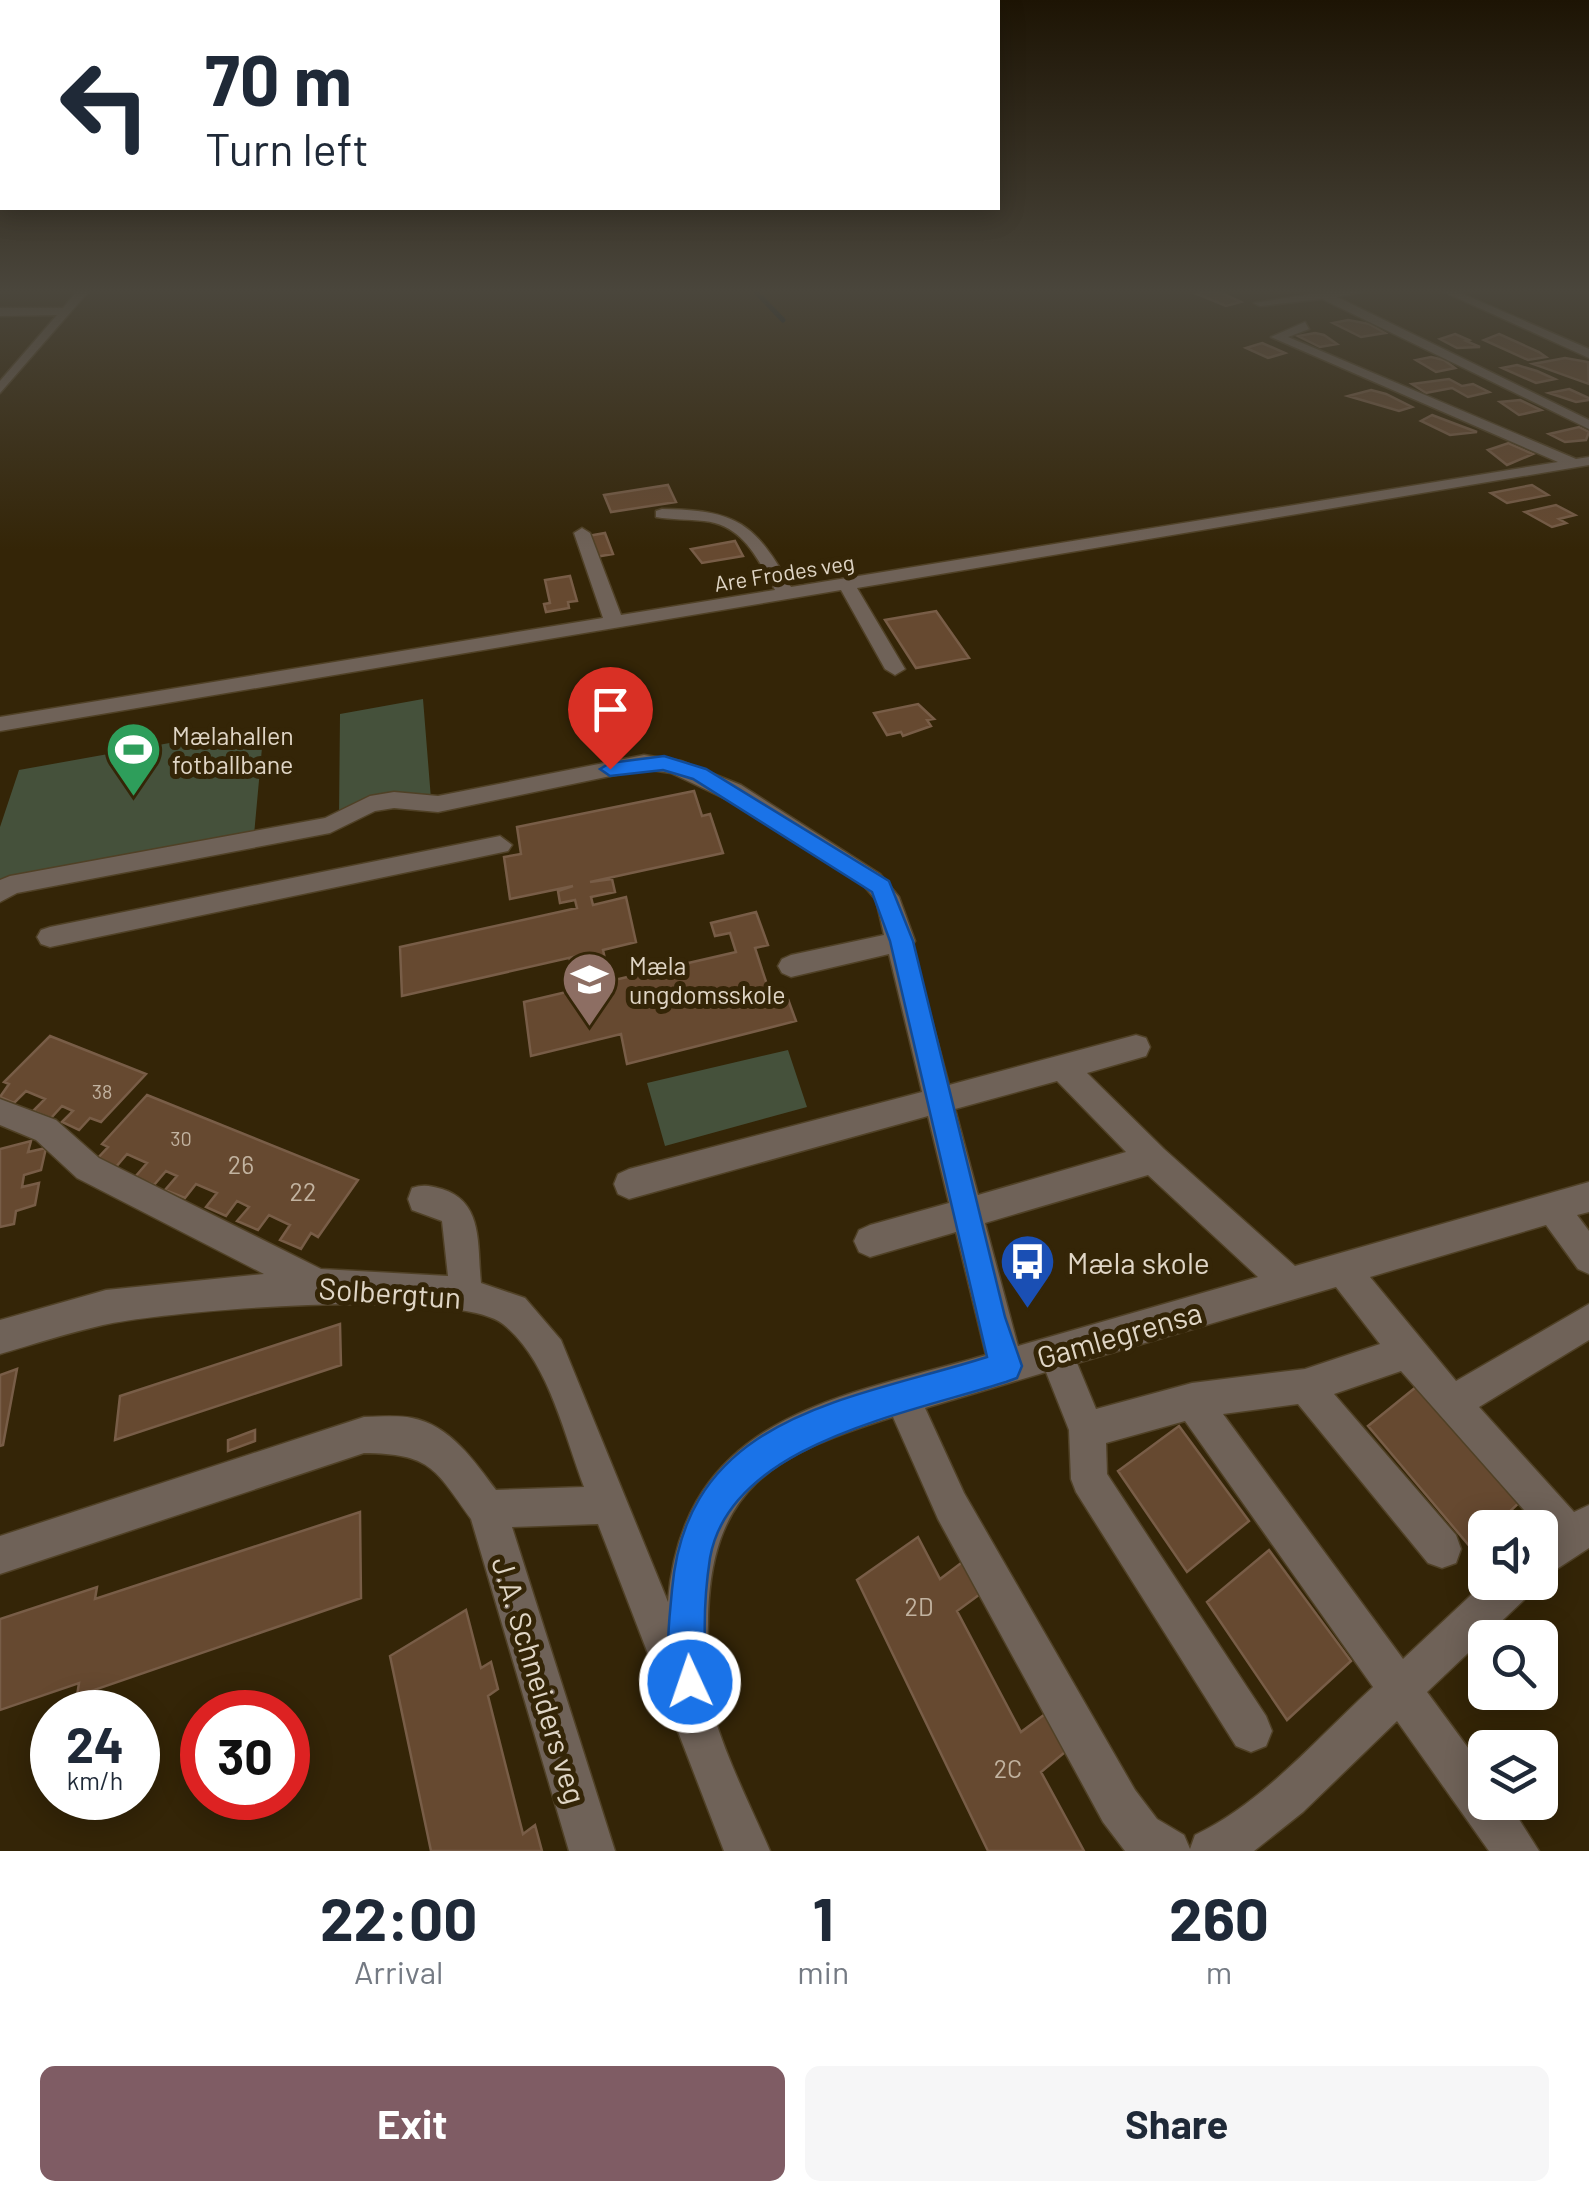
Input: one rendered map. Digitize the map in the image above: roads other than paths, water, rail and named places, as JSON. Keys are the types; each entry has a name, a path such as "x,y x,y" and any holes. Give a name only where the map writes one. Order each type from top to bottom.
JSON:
{"street":[{"name":"Are Frodes veg","path":"1377,377 1582,462"},
{"path":"1493,377 1589,424"},
{"name":"Are Frodes veg","path":"0,724 1582,462"},
{"path":"662,514 712,514 739,523 786,594"},
{"path":"582,532 614,622"},
{"path":"847,584 895,669"},
{"path":"0,893 10,885 330,825 370,804 394,800 438,804 644,762 664,763 727,788 881,886 902,941 990,1317 1006,1366"},
{"path":"50,937 500,845"},
{"path":"791,966 902,941"},
{"path":"629,1184 1136,1047"},
{"path":"1062,1066 1152,1159 1291,1286"},
{"path":"0,1112 46,1130 88,1168 319,1286"},
{"path":"870,1241 1152,1159"},
{"name":"Gamlegrensa","path":"693,1720 686,1644 692,1559 704,1518 730,1481 788,1437 902,1397 1589,1197"},
{"path":"422,1200 450,1207 457,1214 466,1294"},
{"path":"1553,1208 1589,1258"},
{"path":"1344,1270 1406,1352 1452,1404 1581,1531 1558,1548"},
{"name":"Solbergtun","path":"0,1337 106,1307 319,1286 466,1294 513,1310 549,1352 693,1720"},
{"path":"1452,1404 1589,1321"},
{"path":"1055,1352 1087,1430 1090,1479 1251,1730"},
{"path":"1087,1430 1192,1401 1305,1386 1406,1352"},
{"path":"1305,1386 1442,1549"},
{"path":"902,1397 951,1506 1119,1806 1141,1835 1168,1851"},
{"path":"1192,1401 1516,1851"},
{"name":"J.A. Schneiders veg","path":"0,1555 364,1436 413,1436 451,1460 487,1509 592,1851"},
{"path":"487,1509 609,1505"},
{"path":"1211,1851 1230,1842 1286,1796 1495,1600"},
{"path":"693,1720 746,1851"}],"place":[{"name":"Mælahallen fotballbane","path":"133,798"},
{"name":"Mæla ungdomsskole","path":"590,1028"},
{"name":"Mæla skole","path":"1028,1311"}]}
